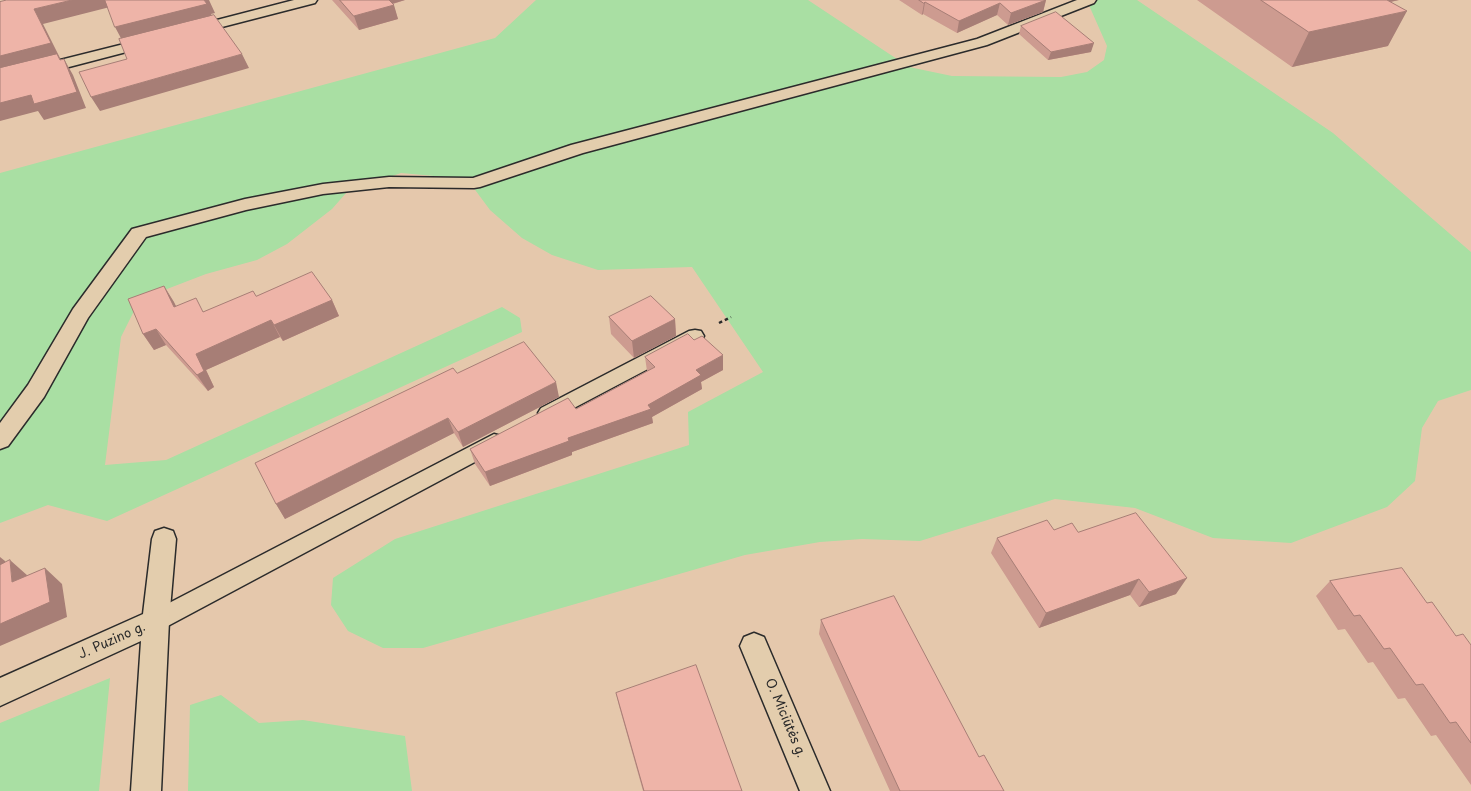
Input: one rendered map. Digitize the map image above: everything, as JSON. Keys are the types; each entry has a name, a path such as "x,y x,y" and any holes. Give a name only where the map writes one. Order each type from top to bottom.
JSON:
{"street":[{"path":"178,34 310,0"},
{"path":"0,440 36,391 80,314 139,233 245,205 323,189 389,182 474,183 577,150 982,42 1089,0"},
{"path":"0,80 163,38"},
{"path":"156,621 164,539"},
{"name":"J. Puzino g.","path":"0,692 156,621 146,791"},
{"name":"O. Miciūtės g.","path":"754,646 815,791"}],"lane":[{"path":"533,421 695,336"},
{"path":"156,621 512,432"}],"green space":[{"path":"536,0 808,0 909,67 952,76 1061,77 1087,72 1104,60 1107,46 1088,3 1090,0 1137,0 1333,133 1471,252 1471,390 1438,401 1422,428 1415,481 1387,507 1291,543 1213,538 1135,508 1055,499 920,541 862,539 820,542 745,555 423,648 383,648 348,631 331,605 333,578 395,539 689,445 688,412 763,372 692,267 598,270 552,255 522,238 490,210 467,179 401,173 347,192 332,209 287,244 257,260 206,274 167,289 135,309 121,337 105,465 166,460 502,307 520,318 522,332 107,521 48,505 0,523 0,173 495,38"},
{"path":"110,678 99,791 0,791 0,723"},
{"path":"221,695 259,723 303,720 405,736 412,791 188,791 190,705"}],"building":[{"path":"7,0 72,0 34,9 51,43 0,56 0,2"},
{"path":"105,0 204,0 207,4 115,27"},
{"path":"340,0 389,0 394,5 354,16"},
{"path":"919,0 1046,0 1011,13 1000,3 959,21"},
{"path":"1261,0 1387,0 1407,11 1309,32"},
{"path":"1056,12 1094,43 1051,52 1021,26"},
{"path":"214,15 242,54 91,97 79,72 127,59 119,39"},
{"path":"57,54 60,60 64,59 77,92 34,104 31,95 0,103 0,68"},
{"path":"312,272 332,300 274,325 271,320 196,354 204,371 197,375 156,329 143,334 128,299 164,286 174,307 196,298 203,312 253,291 256,296"},
{"path":"651,296 675,319 632,341 609,317"},
{"path":"688,334 694,340 702,336 723,355 696,370 701,375 648,405 651,409 568,438 569,441 485,472 470,449 568,398 576,409 655,367 645,357"},
{"path":"524,342 556,382 458,432 448,418 276,504 255,463 453,368 457,373"},
{"path":"1136,513 1187,578 1149,592 1139,579 1046,613 997,538 1047,520 1054,530 1072,523 1078,532"},
{"path":"10,560 12,582 45,568 50,602 0,624 0,565"},
{"path":"1402,568 1427,603 1432,602 1456,636 1463,634 1471,645 1471,743 1456,722 1450,723 1423,684 1416,685 1390,648 1384,649 1360,615 1354,616 1330,581"},
{"path":"894,596 979,757 984,755 1004,791 900,791 821,620"},
{"path":"696,665 742,791 644,791 616,693"}]}
